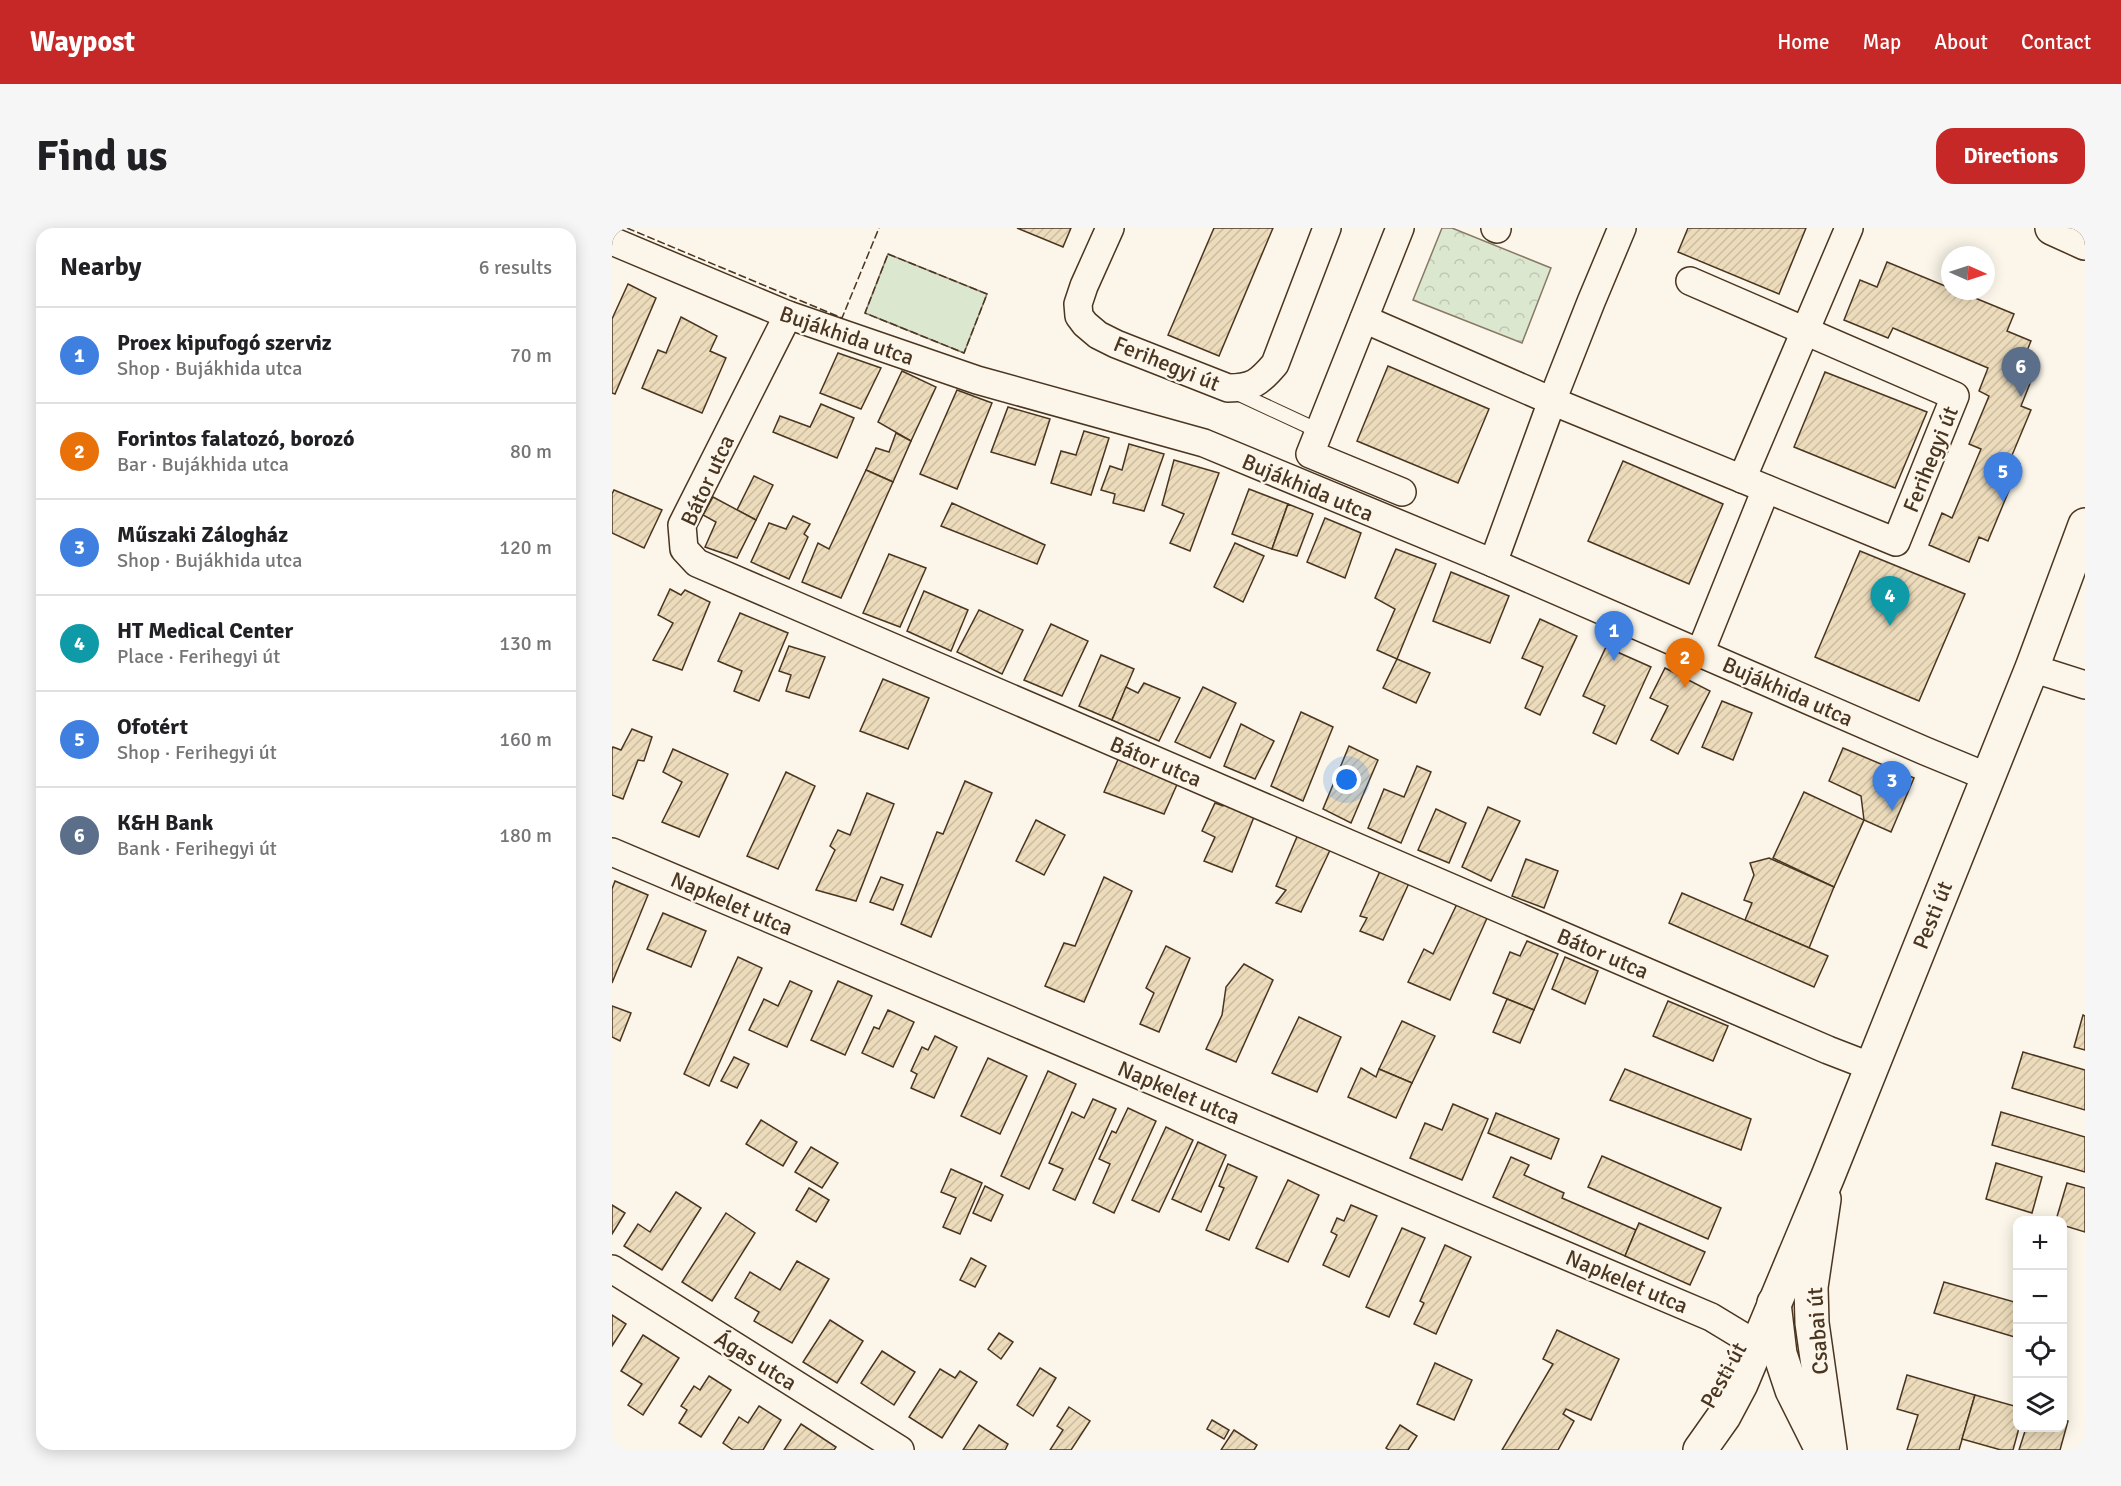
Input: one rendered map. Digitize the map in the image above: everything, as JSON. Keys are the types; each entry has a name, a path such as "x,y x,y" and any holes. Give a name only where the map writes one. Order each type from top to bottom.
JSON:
{"main road":[{"path":"2052,228 2085,243"},
{"name":"Pesti út","path":"1700,1450 1724,1416 1741,1384 1828,1176 2032,668 2085,525"},
{"name":"Csabai út","path":"1828,1176 1811,1287 1812,1323 1830,1450"},
{"name":"Pesti út","path":"1679,1450 1744,1337 1774,1303"},
{"name":"Csabai út","path":"1774,1303 1780,1354 1792,1389 1822,1450"},
{"name":"Csabai út","path":"1741,1384 1765,1383 1792,1389"}],"street":[{"name":"Ferihegyi út","path":"1110,228 1084,286 1078,304 1079,316 1098,335 1116,344 1228,388 1244,388 1261,381 1275,364 1327,228"},
{"path":"1400,228 1310,454 1402,492"},
{"path":"1493,563 1509,525 1552,401 1622,228"},
{"path":"1700,653 1805,331 1849,228"},
{"name":"Bujákhida utca","path":"612,241 788,315 977,380 1204,443 1493,563 1988,777"},
{"name":"Ferihegyi út","path":"1364,318 1552,401 1896,542 1955,396 1690,282"},
{"name":"Bátor utca","path":"788,315 682,525 684,549 697,563 1872,1067"},
{"path":"2032,668 2085,685"},
{"name":"Napkelet utca","path":"612,852 1711,1317 1744,1337"},
{"name":"Ágas utca","path":"612,1269 900,1450"}],"lane":[{"path":"1228,388 1319,431"}],"green space":[{"path":"1442,228 1452,228 1551,268 1522,343 1413,300"},
{"path":"888,254 987,294 964,353 865,313"}],"building":[{"path":"1017,228 1071,228 1063,247"},
{"path":"1214,228 1273,228 1219,356 1168,335"},
{"path":"1688,228 1806,228 1779,294 1678,252"},
{"path":"1887,262 1941,284 1941,300 1980,300 2014,314 2007,331 2031,341 2017,375 2031,381 2021,406 2031,410 2010,460 2020,464 1988,541 1979,537 1969,562 1929,545 1942,513 1952,518 1981,449 1969,444 1989,396 1979,391 1988,368 1893,328 1888,338 1844,320 1860,280 1877,287"},
{"path":"628,284 656,298 615,394 612,393 612,319"},
{"path":"681,317 717,336 710,351 726,358 702,413 642,388 658,350 666,353"},
{"path":"838,353 881,368 861,409 820,393"},
{"path":"1388,366 1489,409 1458,483 1357,441"},
{"path":"902,371 936,387 911,441 878,422"},
{"path":"1825,372 1927,412 1895,488 1794,447"},
{"path":"957,390 992,403 957,489 920,474"},
{"path":"821,404 854,418 837,458 773,432 780,416 810,427"},
{"path":"1008,407 1050,419 1035,465 991,452"},
{"path":"1084,431 1109,438 1091,495 1051,483 1061,451 1076,455"},
{"path":"896,433 911,441 893,482 866,470 876,448 889,452"},
{"path":"1129,444 1164,454 1144,511 1113,503 1115,494 1101,490 1110,466 1122,470"},
{"path":"1174,460 1219,473 1190,551 1170,543 1184,514 1162,505"},
{"path":"1623,461 1723,504 1689,584 1588,541"},
{"path":"866,470 893,482 841,598 802,582 818,543 829,549"},
{"path":"754,476 773,485 756,520 737,510"},
{"path":"1249,489 1288,504 1272,549 1232,534"},
{"path":"614,490 662,510 644,548 612,533 612,494"},
{"path":"713,497 756,520 737,558 705,547 716,522 703,515"},
{"path":"952,503 1045,545 1037,564 941,526"},
{"path":"1288,504 1313,514 1297,556 1272,549"},
{"path":"793,516 810,524 804,534 808,537 789,579 751,562 769,523 786,529"},
{"path":"1325,518 1361,533 1345,578 1307,562"},
{"path":"1235,543 1264,556 1243,602 1214,587"},
{"path":"1396,549 1436,564 1397,659 1377,650 1395,609 1375,598"},
{"path":"1860,551 1965,594 1919,701 1815,657"},
{"path":"889,554 926,568 900,627 863,613"},
{"path":"1451,572 1509,596 1490,643 1433,621"},
{"path":"670,589 681,595 685,590 710,602 682,670 653,660 673,623 658,615"},
{"path":"924,591 968,610 951,651 907,631"},
{"path":"979,610 1023,630 1002,674 957,652"},
{"path":"740,613 788,633 759,701 734,691 742,671 718,661"},
{"path":"1540,619 1577,636 1540,715 1525,708 1543,667 1522,658"},
{"path":"1051,624 1088,641 1062,696 1024,680"},
{"path":"789,646 825,657 809,698 786,691 791,675 779,671"},
{"path":"1606,647 1651,667 1616,744 1593,733 1605,706 1583,696"},
{"path":"1101,655 1134,669 1112,720 1079,706"},
{"path":"1397,659 1430,673 1416,703 1383,688"},
{"path":"1665,668 1710,691 1678,754 1651,740 1668,706 1650,698"},
{"path":"883,679 929,698 908,749 860,731"},
{"path":"1144,683 1180,698 1159,741 1112,720 1126,687 1138,693"},
{"path":"1203,687 1236,703 1210,758 1175,742"},
{"path":"1722,701 1752,713 1733,760 1702,747"},
{"path":"1301,712 1333,727 1303,801 1271,786"},
{"path":"1241,724 1274,741 1255,779 1224,766"},
{"path":"632,729 652,737 644,761 638,760 623,799 612,795 612,749 613,747 621,750"},
{"path":"1349,746 1378,760 1351,823 1323,809"},
{"path":"1843,748 1914,778 1891,832 1864,820 1861,796 1829,781"},
{"path":"673,749 728,774 699,837 662,822 682,782 663,772"},
{"path":"1120,755 1179,780 1164,814 1104,792"},
{"path":"1417,766 1431,772 1401,843 1368,828 1384,789 1404,797"},
{"path":"786,772 815,786 778,869 747,856"},
{"path":"965,781 992,793 931,937 901,924 937,832 943,834"},
{"path":"1804,792 1864,820 1834,887 1773,858"},
{"path":"867,793 894,804 856,901 816,890 835,850 830,846 838,830 850,835"},
{"path":"1228,801 1256,812 1232,872 1204,861 1215,837 1202,831 1215,803 1223,806"},
{"path":"1488,807 1520,821 1491,881 1462,867"},
{"path":"1436,809 1466,823 1449,863 1418,850"},
{"path":"1036,820 1065,835 1044,875 1016,861"},
{"path":"1299,832 1332,846 1301,912 1276,903 1286,890 1276,886"},
{"path":"1769,858 1834,887 1809,948 1745,920 1752,903 1744,900 1754,875 1750,863"},
{"path":"1526,859 1558,871 1544,908 1512,896"},
{"path":"1381,869 1410,881 1383,940 1360,931 1367,918 1360,916"},
{"path":"881,877 903,885 893,910 870,902"},
{"path":"1104,877 1132,891 1084,1002 1045,986 1064,943 1075,946"},
{"path":"615,881 648,895 612,983 612,889"},
{"path":"1682,893 1828,956 1814,987 1669,923"},
{"path":"1457,904 1488,916 1450,1000 1408,982 1424,949 1433,954"},
{"path":"663,913 706,931 691,967 647,949"},
{"path":"1527,941 1558,954 1534,1010 1493,993 1510,952 1520,956"},
{"path":"1166,946 1190,958 1159,1032 1140,1024 1154,993 1146,988"},
{"path":"738,957 762,968 709,1086 684,1074"},
{"path":"1565,957 1598,971 1585,1004 1552,989"},
{"path":"1244,964 1273,980 1236,1062 1206,1049 1222,1015 1226,987"},
{"path":"790,981 812,991 787,1047 749,1030 764,999 778,1006"},
{"path":"838,981 872,996 845,1055 811,1040"},
{"path":"1507,999 1534,1010 1520,1043 1493,1032"},
{"path":"1668,1001 1728,1026 1713,1061 1653,1036"},
{"path":"612,1006 631,1013 620,1041 612,1037"},
{"path":"888,1010 914,1022 893,1067 862,1053 874,1027 879,1029"},
{"path":"2083,1015 2085,1016 2085,1050 2074,1047"},
{"path":"1299,1017 1341,1037 1317,1092 1272,1073"},
{"path":"1402,1021 1435,1036 1412,1083 1379,1069"},
{"path":"935,1036 957,1047 934,1098 911,1088 917,1074 911,1071 922,1047 928,1050"},
{"path":"2023,1052 2085,1070 2085,1110 2012,1088"},
{"path":"734,1057 749,1064 737,1088 721,1081"},
{"path":"988,1058 1027,1076 1000,1134 961,1116"},
{"path":"1361,1068 1376,1077 1379,1069 1412,1083 1396,1118 1348,1097"},
{"path":"1625,1069 1751,1119 1741,1150 1610,1100"},
{"path":"1048,1071 1076,1084 1029,1189 1001,1176"},
{"path":"1093,1099 1116,1109 1075,1200 1053,1190 1063,1169 1049,1163 1072,1112 1084,1118"},
{"path":"1453,1104 1488,1119 1462,1180 1410,1158 1425,1123 1442,1130"},
{"path":"1128,1108 1156,1121 1114,1213 1093,1203 1110,1164 1099,1159 1112,1131 1116,1133"},
{"path":"2001,1112 2085,1137 2085,1172 1992,1145"},
{"path":"1496,1113 1559,1139 1551,1159 1488,1133"},
{"path":"761,1120 797,1142 783,1166 746,1144"},
{"path":"1166,1127 1193,1140 1159,1212 1132,1200"},
{"path":"1198,1142 1226,1155 1201,1212 1172,1199"},
{"path":"811,1147 838,1163 822,1188 795,1172"},
{"path":"1602,1156 1721,1208 1708,1239 1588,1187"},
{"path":"1511,1157 1529,1165 1524,1175 1564,1193 1562,1198 1636,1230 1625,1256 1493,1197"},
{"path":"1996,1163 2042,1177 2032,1213 1986,1199"},
{"path":"1228,1164 1257,1177 1229,1240 1206,1230 1224,1188 1219,1186"},
{"path":"951,1169 982,1183 960,1234 943,1227 956,1198 941,1192"},
{"path":"1288,1180 1319,1195 1288,1262 1256,1248"},
{"path":"2067,1183 2085,1188 2085,1232 2067,1227 2067,1216 2057,1216"},
{"path":"985,1186 1003,1195 991,1221 973,1213"},
{"path":"809,1188 829,1200 816,1222 796,1210"},
{"path":"676,1192 701,1208 662,1270 624,1246 638,1224 650,1232"},
{"path":"612,1205 625,1213 612,1234"},
{"path":"1351,1205 1377,1216 1349,1277 1323,1265 1337,1235 1331,1232 1337,1218 1344,1221"},
{"path":"726,1213 755,1233 712,1301 682,1282"},
{"path":"1639,1223 1705,1252 1690,1285 1625,1256"},
{"path":"1402,1228 1425,1238 1389,1317 1366,1307"},
{"path":"1445,1245 1471,1257 1436,1334 1414,1324 1424,1303 1420,1301"},
{"path":"971,1258 986,1266 975,1287 960,1280"},
{"path":"797,1261 829,1279 792,1343 754,1321 759,1312 735,1298 750,1272 780,1290"},
{"path":"1944,1282 2013,1302 2013,1337 1934,1313"},
{"path":"612,1315 626,1324 612,1346"},
{"path":"830,1320 863,1341 837,1383 803,1362"},
{"path":"1557,1330 1619,1359 1591,1420 1566,1409 1563,1414 1574,1421 1558,1450 1502,1450 1553,1364 1543,1359"},
{"path":"999,1333 1013,1342 1001,1359 988,1349"},
{"path":"643,1335 679,1358 643,1415 628,1405 642,1384 621,1371"},
{"path":"882,1351 915,1372 894,1405 861,1383"},
{"path":"1435,1363 1472,1380 1454,1420 1417,1404"},
{"path":"1040,1368 1056,1378 1033,1416 1017,1405"},
{"path":"940,1369 955,1378 960,1371 977,1382 942,1438 909,1417"},
{"path":"1907,1375 1975,1395 1959,1450 1907,1450 1918,1415 1897,1409"},
{"path":"709,1376 731,1390 701,1437 679,1423 687,1410 681,1406 694,1386 700,1390"},
{"path":"1975,1395 2013,1406 2013,1432 2018,1432 2013,1450 2001,1450 1962,1439"},
{"path":"759,1406 781,1420 763,1450 733,1450 723,1443 739,1417 748,1423"},
{"path":"1069,1407 1090,1421 1071,1450 1050,1450 1063,1430 1057,1426"},
{"path":"1212,1420 1229,1430 1224,1439 1207,1429"},
{"path":"801,1424 836,1447 834,1450 784,1450"},
{"path":"979,1425 1008,1444 1005,1450 963,1450"},
{"path":"1400,1425 1417,1436 1408,1450 1389,1450 1386,1448"},
{"path":"1234,1430 1257,1445 1254,1450 1221,1450"},
{"path":"2025,1432 2065,1432 2060,1450 2019,1450"}],"fence":[{"path":"627,228 842,318 879,228"},
{"path":"888,254 987,294 964,353 865,313 888,254"}],"place":[{"name":"K&H Bank","path":"2021,397"},
{"name":"Ofotért","path":"2003,502"},
{"name":"HT Medical Center","path":"1890,626"},
{"name":"Proex kipufogó szerviz","path":"1614,661"},
{"name":"Forintos falatozó, borozó","path":"1685,688"},
{"name":"Műszaki Zálogház","path":"1892,811"}]}
